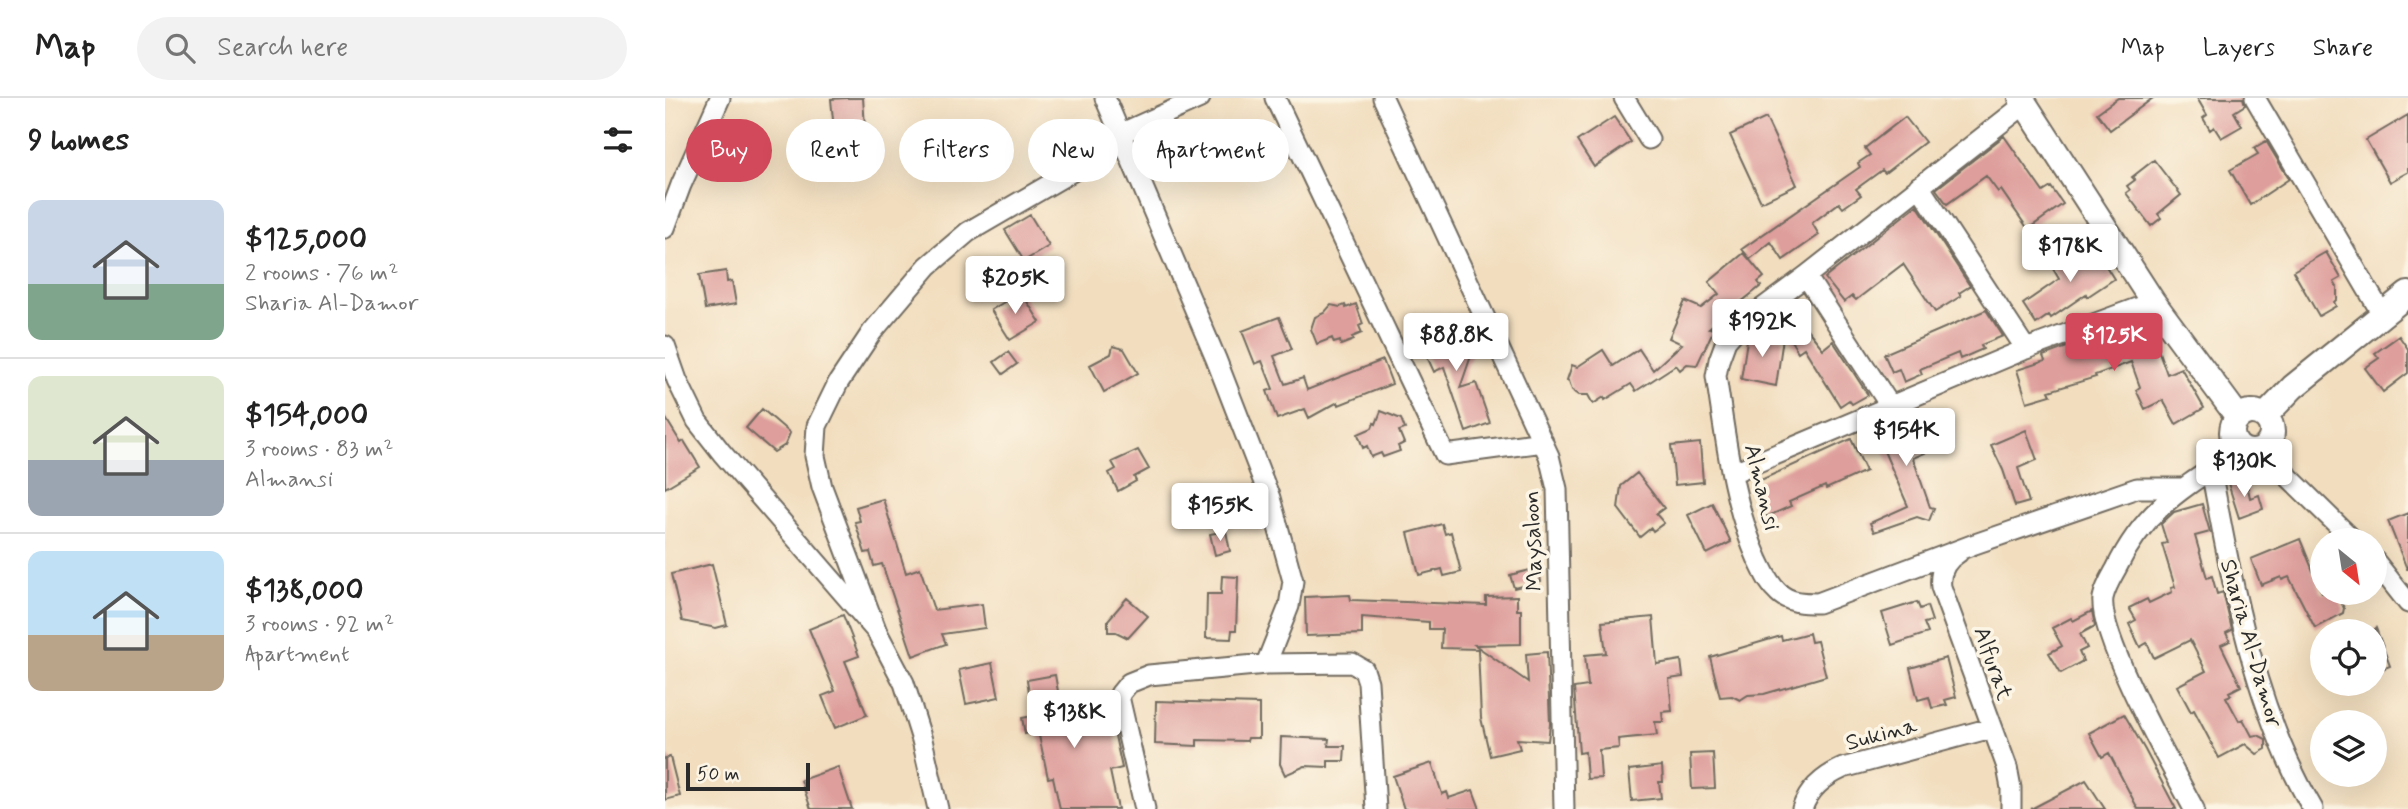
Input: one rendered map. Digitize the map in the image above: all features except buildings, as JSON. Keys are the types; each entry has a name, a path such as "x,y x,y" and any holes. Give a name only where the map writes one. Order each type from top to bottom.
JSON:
{"street":[{"path":"665,228 720,98"},
{"path":"1105,98 1221,372 1270,498 1293,581 1289,606 1266,664"},
{"path":"938,809 922,740 904,683 877,632 821,487 815,456 817,426 838,383 871,332 928,265 968,232 1122,138 1200,98"},
{"path":"1275,98 1445,455 1543,442"},
{"name":"Maysaloon","path":"1383,98 1543,442 1557,489 1564,809"},
{"path":"1624,98 1649,139"},
{"path":"2255,98 2382,314"},
{"path":"2023,101 2153,302 2238,417"},
{"name":"Almansi","path":"2023,101 1806,276 1740,325 1726,341 1716,376 1732,473 1746,531 1768,580 1779,594 1793,601 1818,603 1972,545 2137,488 2184,488"},
{"path":"1919,186 2026,349"},
{"path":"1806,276 1891,407"},
{"path":"2265,416 2293,387 2408,294"},
{"path":"1732,473 2026,349 2153,302"},
{"path":"665,346 677,380 697,421 877,632"},
{"path":"2194,809 2133,692 2103,607 2106,589 2123,554 2144,523 2159,507 2184,488 2211,470 2252,449 2267,446 2272,427 2265,416 2252,412 2238,417 2232,426 2234,440 2252,449 2340,528"},
{"name":"Sharia Al-Damor","path":"2211,470 2252,658 2281,746 2313,809"},
{"name":"Alfurat","path":"1972,545 1947,561 1941,576 1941,587 1990,728 2007,767 2011,809"},
{"path":"2387,576 2408,603"},
{"path":"1145,809 1120,701 1123,688 1149,675 1266,664 1352,663 1364,670 1369,692 1376,809"},
{"name":"Sukina","path":"1802,809 1814,787 1832,773 1990,728"}]}
